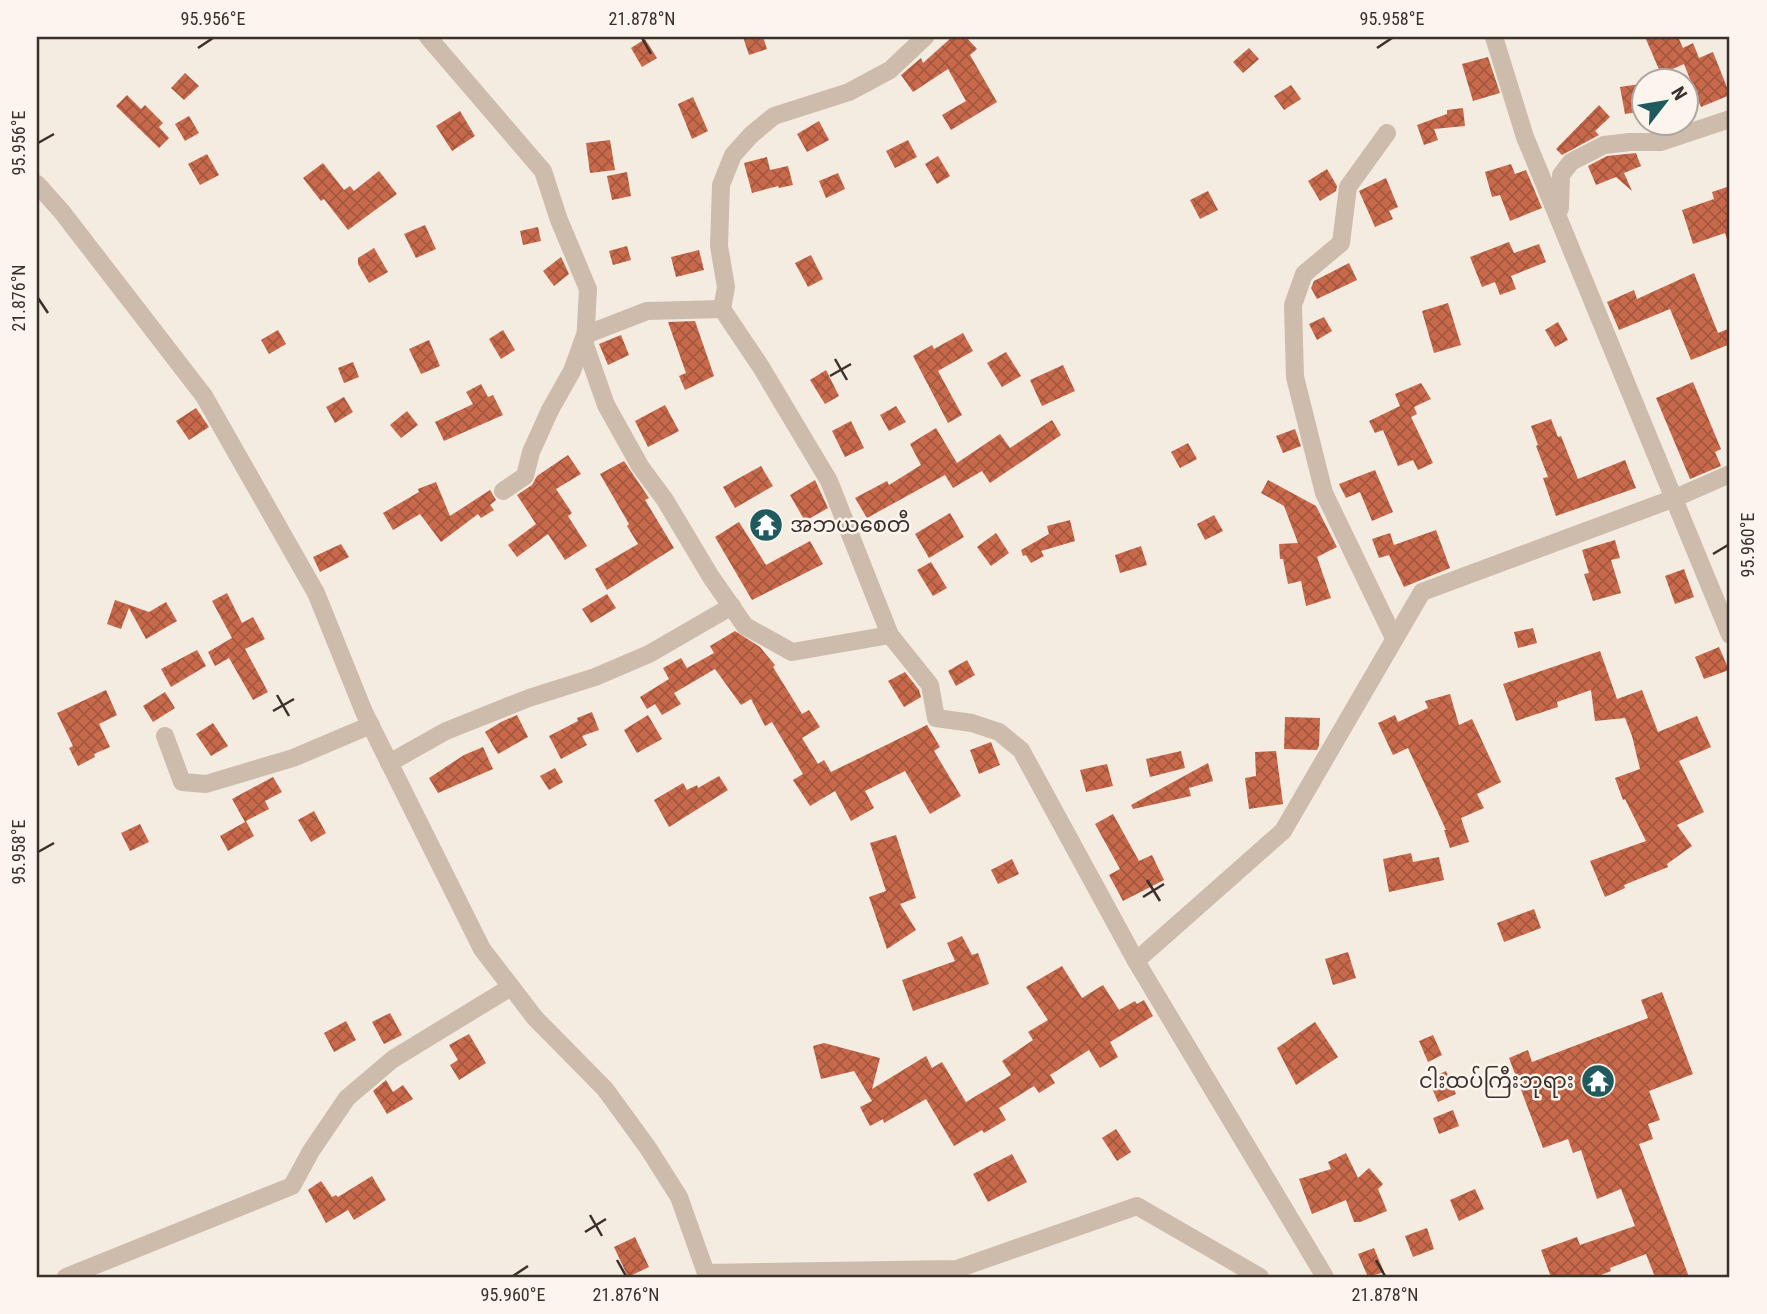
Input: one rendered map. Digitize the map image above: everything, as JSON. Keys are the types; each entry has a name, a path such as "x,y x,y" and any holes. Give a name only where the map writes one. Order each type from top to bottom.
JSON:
{"street":[{"path":"428,37 543,172 587,289 585,345 607,405 640,466 665,500 745,626 792,652 890,635"},
{"path":"925,37 890,70 860,87 775,117 751,135 733,155 721,185 719,246 726,287 722,309 761,367 829,481 890,635 930,685 936,718 972,723 999,732 1021,750 1136,961 1325,1277"},
{"path":"1494,37 1525,137 1730,635"},
{"path":"1555,210 1560,208 1561,176 1571,162 1604,145 1661,142 1730,119"},
{"path":"1387,132 1348,187 1342,243 1304,274 1293,305 1293,317 1295,377 1324,494 1394,638"},
{"path":"37,184 62,212 204,396 316,593 371,725 482,949 535,1018 606,1088 648,1148 679,1197 706,1275 957,1269 1137,1206 1260,1277"},
{"path":"503,491 525,475 531,452 572,370 585,335 646,311 722,309"},
{"path":"1136,961 1283,831 1422,592 1675,498 1730,474"},
{"path":"389,763 446,731 529,698 595,677 649,654 732,606"},
{"path":"165,736 182,782 206,784 293,758 371,725"},
{"path":"66,1277 292,1186 311,1151 347,1098 393,1059 511,987"}],"building":[{"path":"743,37 763,37 767,49 749,55"},
{"path":"952,37 966,37 977,49 970,55 997,102 951,130 942,115 966,101 948,69 913,92 901,75 921,58 923,63"},
{"path":"1645,37 1678,37 1683,48 1693,43 1699,58 1713,52 1730,95 1701,107 1700,66 1658,66"},
{"path":"645,39 657,58 642,67 631,48"},
{"path":"1249,48 1259,59 1243,73 1233,62"},
{"path":"1488,57 1500,93 1473,101 1462,64"},
{"path":"185,73 199,86 184,100 171,88"},
{"path":"1291,85 1301,99 1284,110 1274,96"},
{"path":"1630,86 1630,113 1625,114 1620,87"},
{"path":"127,95 141,109 145,105 163,123 159,127 169,138 159,148 116,106"},
{"path":"693,97 708,131 692,139 678,104"},
{"path":"1599,105 1610,117 1595,131 1599,135 1562,155 1556,149"},
{"path":"1463,108 1465,126 1434,129 1438,140 1424,145 1417,125 1447,114 1447,110"},
{"path":"460,111 475,136 452,151 436,126"},
{"path":"189,116 199,133 185,141 175,124"},
{"path":"819,121 829,140 807,152 797,134"},
{"path":"610,140 615,170 590,173 586,143"},
{"path":"908,140 917,157 895,168 886,151"},
{"path":"1636,153 1641,166 1624,173 1632,191 1616,177 1596,185 1588,166 1607,156"},
{"path":"207,154 219,175 200,185 188,164"},
{"path":"938,156 950,176 937,184 925,164"},
{"path":"767,157 770,170 788,166 793,185 752,193 744,163"},
{"path":"323,163 344,190 350,186 354,191 379,171 397,194 348,230 324,199 321,201 303,178"},
{"path":"1511,164 1515,174 1526,170 1542,208 1510,221 1500,195 1492,197 1485,172"},
{"path":"1327,169 1337,186 1336,191 1320,201 1308,181"},
{"path":"627,172 631,196 612,200 607,176"},
{"path":"838,173 845,189 826,198 819,181"},
{"path":"1386,178 1398,207 1389,211 1393,219 1375,227 1359,191"},
{"path":"1730,186 1730,239 1727,239 1725,233 1693,244 1682,210 1714,199 1712,192"},
{"path":"1208,191 1218,210 1200,219 1190,200"},
{"path":"425,225 436,249 416,258 404,234"},
{"path":"538,227 541,241 523,245 520,231"},
{"path":"1509,242 1514,253 1539,244 1546,262 1511,276 1516,289 1500,295 1495,282 1482,287 1470,257"},
{"path":"627,246 631,260 613,265 609,251"},
{"path":"374,248 388,272 369,283 358,264 358,258"},
{"path":"699,250 704,270 676,277 671,257"},
{"path":"811,255 823,279 808,287 795,263"},
{"path":"561,257 569,274 554,286 543,271"},
{"path":"1349,263 1357,280 1317,299 1311,288 1314,281"},
{"path":"1694,273 1718,333 1730,328 1730,344 1691,360 1670,309 1619,330 1607,302 1634,290 1637,299"},
{"path":"1448,303 1461,345 1434,353 1422,311"},
{"path":"1324,317 1332,331 1317,340 1309,324"},
{"path":"695,321 714,376 685,390 679,376 686,373 668,322"},
{"path":"1558,322 1568,340 1555,347 1545,330"},
{"path":"278,330 286,344 269,354 261,340"},
{"path":"503,330 515,350 501,359 489,339"},
{"path":"963,333 973,351 938,371 962,415 948,423 913,356 932,345 934,349"},
{"path":"621,335 629,355 608,365 599,344"},
{"path":"429,340 440,366 421,374 409,349"},
{"path":"1006,352 1021,376 1002,387 987,363"},
{"path":"353,362 359,377 344,383 338,368"},
{"path":"1063,365 1075,391 1042,406 1030,380"},
{"path":"826,370 839,396 825,404 810,380"},
{"path":"1693,382 1721,449 1715,452 1721,466 1690,479 1656,398"},
{"path":"1421,383 1431,399 1414,407 1417,414 1411,417 1433,463 1418,470 1413,460 1398,466 1383,430 1375,433 1369,421 1400,406 1395,394"},
{"path":"481,384 488,397 493,395 503,415 444,441 435,422 473,404 466,392"},
{"path":"344,397 353,412 335,423 326,407"},
{"path":"665,405 679,431 648,447 635,421"},
{"path":"896,406 906,422 889,431 880,415"},
{"path":"196,408 209,427 189,440 176,421"},
{"path":"407,411 418,425 401,438 390,425"},
{"path":"1551,419 1558,437 1561,436 1578,479 1625,460 1636,488 1556,516 1543,478 1548,477 1531,426"},
{"path":"1052,420 1061,435 990,483 982,471 953,488 945,475 867,518 855,498 887,481 889,485 921,465 910,444 936,428 957,463 1000,434 1010,448"},
{"path":"851,421 864,448 845,457 832,431"},
{"path":"1295,429 1301,446 1283,453 1276,436"},
{"path":"1188,443 1197,459 1180,468 1171,452"},
{"path":"568,455 581,474 556,489 572,513 568,516 587,546 565,560 548,534 517,557 508,545 536,524 517,495 532,485 537,476"},
{"path":"624,461 649,498 645,500 674,548 607,590 595,569 638,544 600,474"},
{"path":"761,466 773,486 735,508 723,487"},
{"path":"1375,470 1393,512 1372,521 1360,492 1346,498 1339,484"},
{"path":"815,480 828,508 805,521 790,495"},
{"path":"1268,480 1316,506 1337,547 1317,557 1331,598 1306,606 1301,581 1288,584 1283,559 1280,559 1279,544 1298,543 1284,506 1261,493"},
{"path":"436,482 450,516 490,490 496,500 490,505 494,510 481,518 478,514 441,542 420,514 393,530 383,513 419,492 418,489"},
{"path":"950,513 964,537 929,558 915,534"},
{"path":"1214,515 1223,531 1205,540 1197,524"},
{"path":"1070,520 1075,541 1041,551 1044,556 1031,563 1026,555 1023,556 1021,550 1049,534 1047,526"},
{"path":"739,522 766,565 810,541 823,564 752,600 715,537"},
{"path":"1436,530 1450,568 1404,587 1389,555 1379,558 1372,539 1390,533 1394,545"},
{"path":"996,533 1009,553 991,566 977,547"},
{"path":"1615,540 1620,558 1611,560 1621,593 1593,601 1584,574 1589,573 1582,550"},
{"path":"341,544 349,557 320,572 313,557"},
{"path":"1141,546 1147,565 1120,573 1115,555"},
{"path":"931,562 947,588 933,596 917,570"},
{"path":"1684,569 1694,597 1675,604 1665,576"},
{"path":"227,593 242,623 253,617 265,639 245,649 268,692 253,700 229,658 215,666 208,652 232,638 212,601"},
{"path":"607,594 616,608 591,623 582,609"},
{"path":"115,600 149,612 166,602 177,621 146,639 129,608 121,629 107,624"},
{"path":"1533,628 1537,643 1518,648 1514,632"},
{"path":"735,631 760,647 775,665 773,667 802,714 809,710 820,727 802,738 818,764 824,760 831,772 927,725 940,747 934,751 961,796 930,814 905,771 865,791 874,808 851,821 835,791 810,806 793,780 803,774 772,722 765,726 751,699 741,705 715,669 674,693 681,704 662,715 655,704 647,709 640,697 669,679 663,668 681,658 687,668 714,653 710,646"},
{"path":"1719,647 1729,670 1704,679 1695,657"},
{"path":"197,650 206,666 171,687 161,669"},
{"path":"1600,651 1617,699 1642,690 1658,732 1697,716 1711,747 1679,761 1704,812 1677,825 1692,846 1667,864 1668,867 1624,885 1625,888 1605,897 1590,861 1646,841 1625,799 1623,800 1615,778 1640,769 1625,718 1595,721 1591,690 1557,702 1558,707 1516,721 1503,684"},
{"path":"967,660 975,675 956,686 948,671"},
{"path":"905,672 921,697 904,707 888,681"},
{"path":"106,690 117,715 99,724 110,747 94,754 95,757 78,766 69,748 73,746 57,713"},
{"path":"165,692 175,708 153,722 143,706"},
{"path":"1450,694 1459,725 1472,719 1501,782 1477,794 1484,808 1461,818 1469,842 1450,848 1446,830 1408,748 1393,755 1378,723 1395,715 1398,722 1428,708 1425,701"},
{"path":"592,712 599,730 582,736 587,745 561,759 549,736"},
{"path":"517,715 528,737 498,754 485,732"},
{"path":"648,715 662,739 637,753 624,730"},
{"path":"1285,717 1320,718 1317,750 1284,749"},
{"path":"213,723 228,746 211,756 196,734"},
{"path":"991,742 1000,765 979,774 970,750"},
{"path":"483,747 493,769 438,793 429,778 464,755"},
{"path":"1181,751 1185,768 1150,777 1146,759"},
{"path":"1276,751 1283,804 1249,809 1245,778 1256,776 1255,752"},
{"path":"1208,763 1213,781 1189,788 1191,796 1133,809 1131,805"},
{"path":"1107,764 1113,786 1086,792 1080,770"},
{"path":"555,768 563,782 549,790 540,776"},
{"path":"719,776 728,790 669,827 654,800 683,783 687,790 697,785 698,788"},
{"path":"273,777 282,792 265,801 269,809 246,821 254,836 228,851 220,836 245,822 232,799"},
{"path":"314,811 326,833 311,842 298,820"},
{"path":"1113,814 1139,861 1152,855 1164,880 1123,901 1109,875 1120,869 1095,824"},
{"path":"140,824 149,842 130,851 121,833"},
{"path":"896,835 916,898 900,904 916,930 887,949 869,897 886,891 870,843"},
{"path":"1411,853 1413,862 1439,857 1444,880 1389,892 1383,859"},
{"path":"1012,859 1019,874 998,884 991,870"},
{"path":"1534,909 1541,928 1504,942 1497,923"},
{"path":"962,936 972,955 978,953 989,984 913,1011 902,980 955,961 947,943"},
{"path":"1348,952 1356,978 1333,985 1325,959"},
{"path":"1062,966 1082,998 1103,985 1119,1010 1135,1001 1137,1004 1144,1000 1153,1016 1110,1042 1118,1057 1100,1068 1089,1050 1050,1075 1055,1083 1039,1093 1034,1086 999,1108 1006,1120 984,1133 982,1130 954,1146 926,1099 884,1123 883,1119 870,1126 860,1107 872,1101 854,1071 821,1079 813,1046 824,1043 880,1058 872,1089 926,1056 932,1068 942,1062 966,1102 1011,1075 1002,1061 1033,1040 1028,1032 1048,1020 1026,987"},
{"path":"1662,992 1693,1074 1649,1091 1660,1120 1648,1124 1653,1139 1639,1144 1689,1277 1655,1277 1646,1254 1610,1268 1611,1271 1596,1277 1551,1277 1541,1250 1577,1237 1580,1245 1635,1226 1621,1189 1597,1199 1581,1150 1573,1153 1568,1139 1543,1148 1509,1058 1528,1050 1532,1062 1648,1018 1641,1000"},
{"path":"390,1013 402,1035 384,1044 372,1022"},
{"path":"346,1021 356,1040 334,1052 324,1033"},
{"path":"1315,1022 1338,1057 1296,1085 1277,1048"},
{"path":"469,1034 486,1063 459,1080 450,1065 458,1060 449,1045"},
{"path":"1433,1035 1442,1055 1428,1062 1419,1041"},
{"path":"1446,1071 1456,1094 1438,1102 1428,1079"},
{"path":"386,1080 393,1092 403,1085 413,1099 387,1114 373,1091"},
{"path":"1453,1110 1459,1126 1439,1134 1433,1118"},
{"path":"1116,1129 1131,1152 1117,1161 1102,1138"},
{"path":"1346,1153 1358,1178 1369,1168 1383,1184 1378,1189 1387,1211 1354,1222 1346,1200 1312,1214 1299,1179 1331,1169 1328,1162"},
{"path":"1012,1154 1027,1182 988,1202 973,1174"},
{"path":"372,1176 386,1200 354,1220 348,1210 326,1223 308,1190 321,1181 332,1197 338,1197"},
{"path":"1475,1189 1484,1209 1459,1221 1450,1200"},
{"path":"1427,1228 1434,1249 1413,1257 1405,1236"},
{"path":"635,1237 649,1267 628,1277 614,1247"},
{"path":"1374,1248 1384,1272 1368,1277 1358,1254"}],"place":[{"name":"အဘယစေတီ","path":"766,525"},
{"name":"ငါးထပ်ကြီးဘုရား","path":"1598,1081"}]}
